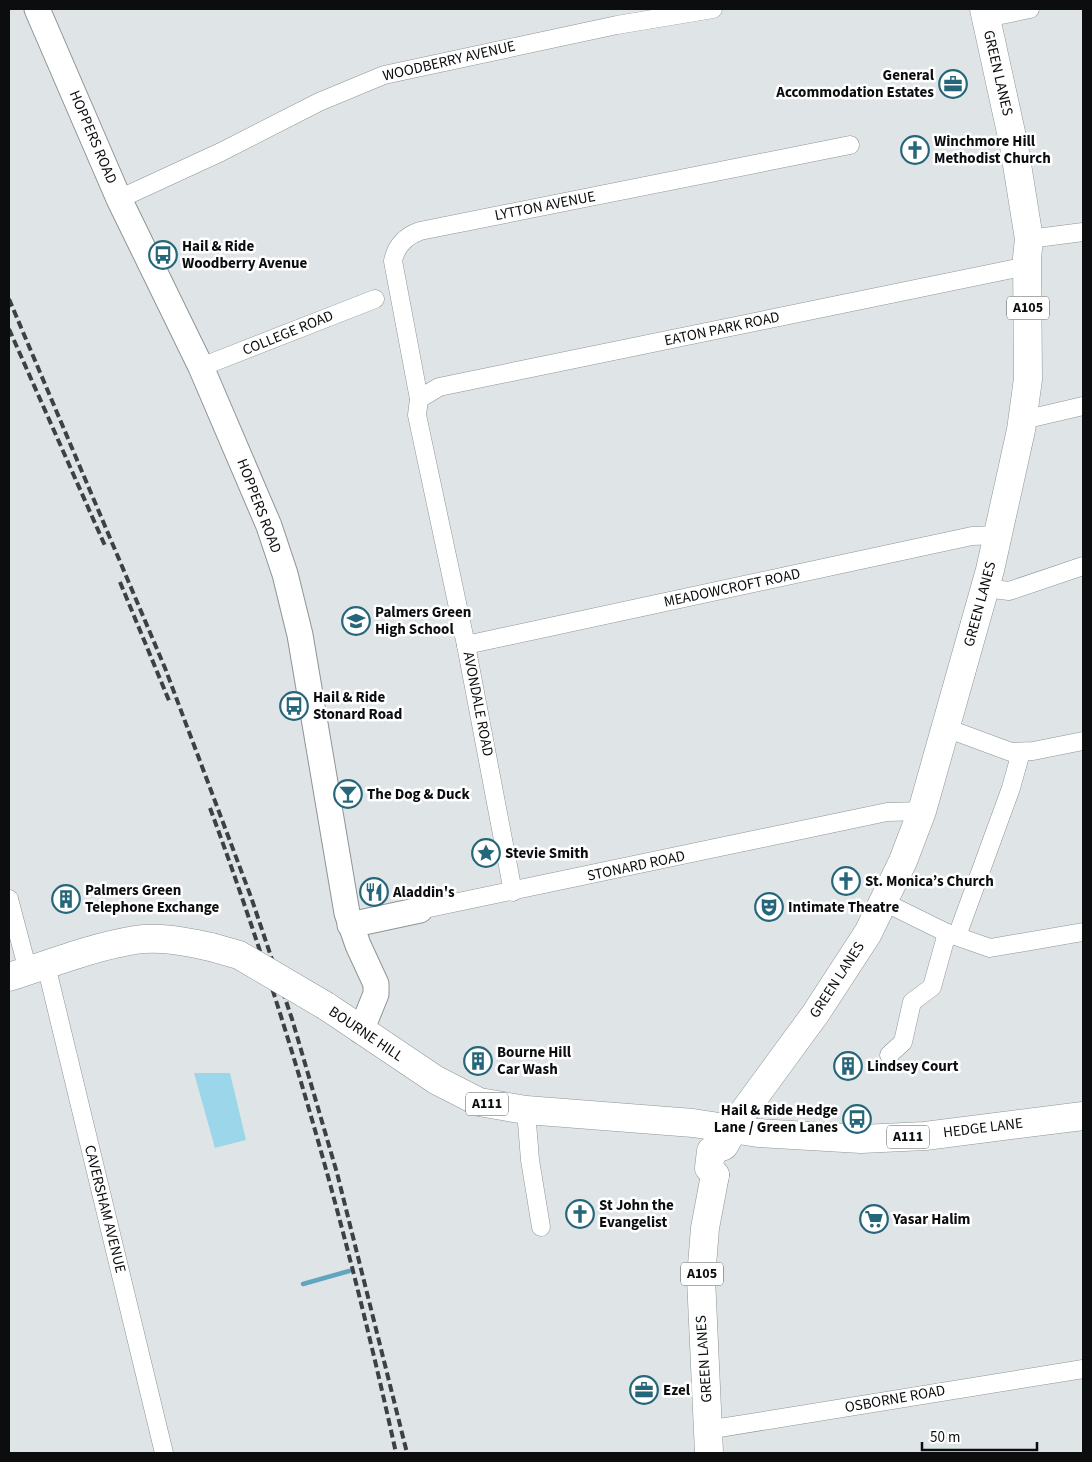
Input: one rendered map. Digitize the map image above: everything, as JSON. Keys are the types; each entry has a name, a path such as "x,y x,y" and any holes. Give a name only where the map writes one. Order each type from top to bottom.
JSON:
{"main road":[{"name":"GREEN LANES","path":"708,1442 701,1278 705,1228 715,1175 725,1170 730,1154 728,1138 742,1114 816,1013 868,933 909,846 922,811 985,588 1023,420 1028,379 1027,266 1029,239 1014,146 985,14"},
{"name":"BOURNE HILL","path":"28,971 101,948 136,940 174,940 212,947 239,955 290,983 436,1080 479,1102 526,1110 694,1123 728,1138"},
{"name":"HEDGE LANE","path":"728,1138 905,1138 1083,1116"}],"street":[{"name":"HOPPERS ROAD","path":"37,9 119,199 201,367 269,526 285,574 300,635 350,925 376,984 376,994 361,1031"},
{"name":"WOODBERRY AVENUE","path":"119,199 221,152 319,102 384,74 617,25 713,9"},
{"path":"985,14 1030,9"},
{"name":"LYTTON AVENUE","path":"419,399 392,261 399,246 417,232 850,144"},
{"path":"1029,239 1083,232"},
{"name":"EATON PARK ROAD","path":"419,399 439,388 1027,266"},
{"name":"COLLEGE ROAD","path":"201,367 374,298"},
{"name":"AVONDALE ROAD","path":"419,399 417,415 466,645 505,894"},
{"path":"1023,420 1083,406"},
{"name":"MEADOWCROFT ROAD","path":"466,645 972,536 998,535"},
{"path":"985,588 1009,591 1083,566"},
{"path":"946,728 995,748 1011,752 1021,752 1083,741"},
{"path":"889,1055 903,1042 912,1002 932,987 1011,788 1021,752"},
{"name":"STONARD ROAD","path":"350,925 505,894 887,812 922,811"},
{"name":"CAVERSHAM AVENUE","path":"9,899 164,1453"},
{"path":"884,902 952,934 990,948 1083,932"},
{"path":"526,1110 530,1160 540,1227"},
{"name":"OSBORNE ROAD","path":"708,1442 796,1416 1083,1369"}],"shaded area":[{"path":"194,1073 230,1073 246,1140 215,1148"}],"waterway":[{"path":"303,1284 349,1271"}],"railway":[{"path":"9,299 165,668 251,897 292,1019 337,1173 407,1453"},
{"path":"9,329 106,548"},
{"path":"120,582 170,703"},
{"path":"210,808 265,967 314,1128 358,1290 396,1453"}],"place":[{"name":"General Accommodation Estates","path":"953,84"},
{"name":"Winchmore Hill Methodist Church","path":"915,150"},
{"name":"Hail & Ride Woodberry Avenue","path":"163,255"},
{"name":"Palmers Green High School","path":"356,621"},
{"name":"Hail & Ride Stonard Road","path":"294,706"},
{"name":"The Dog & Duck","path":"348,794"},
{"name":"Stevie Smith","path":"486,853"},
{"name":"St. Monica’s Church","path":"846,881"},
{"name":"Aladdin's","path":"374,892"},
{"name":"Palmers Green Telephone Exchange","path":"66,899"},
{"name":"Intimate Theatre","path":"769,907"},
{"name":"Bourne Hill Car Wash","path":"478,1061"},
{"name":"Lindsey Court","path":"848,1066"},
{"name":"Hail & Ride Hedge Lane / Green Lanes","path":"857,1119"},
{"name":"St John the Evangelist","path":"580,1214"},
{"name":"Yasar Halim","path":"874,1219"},
{"name":"Ezel","path":"644,1390"}]}
